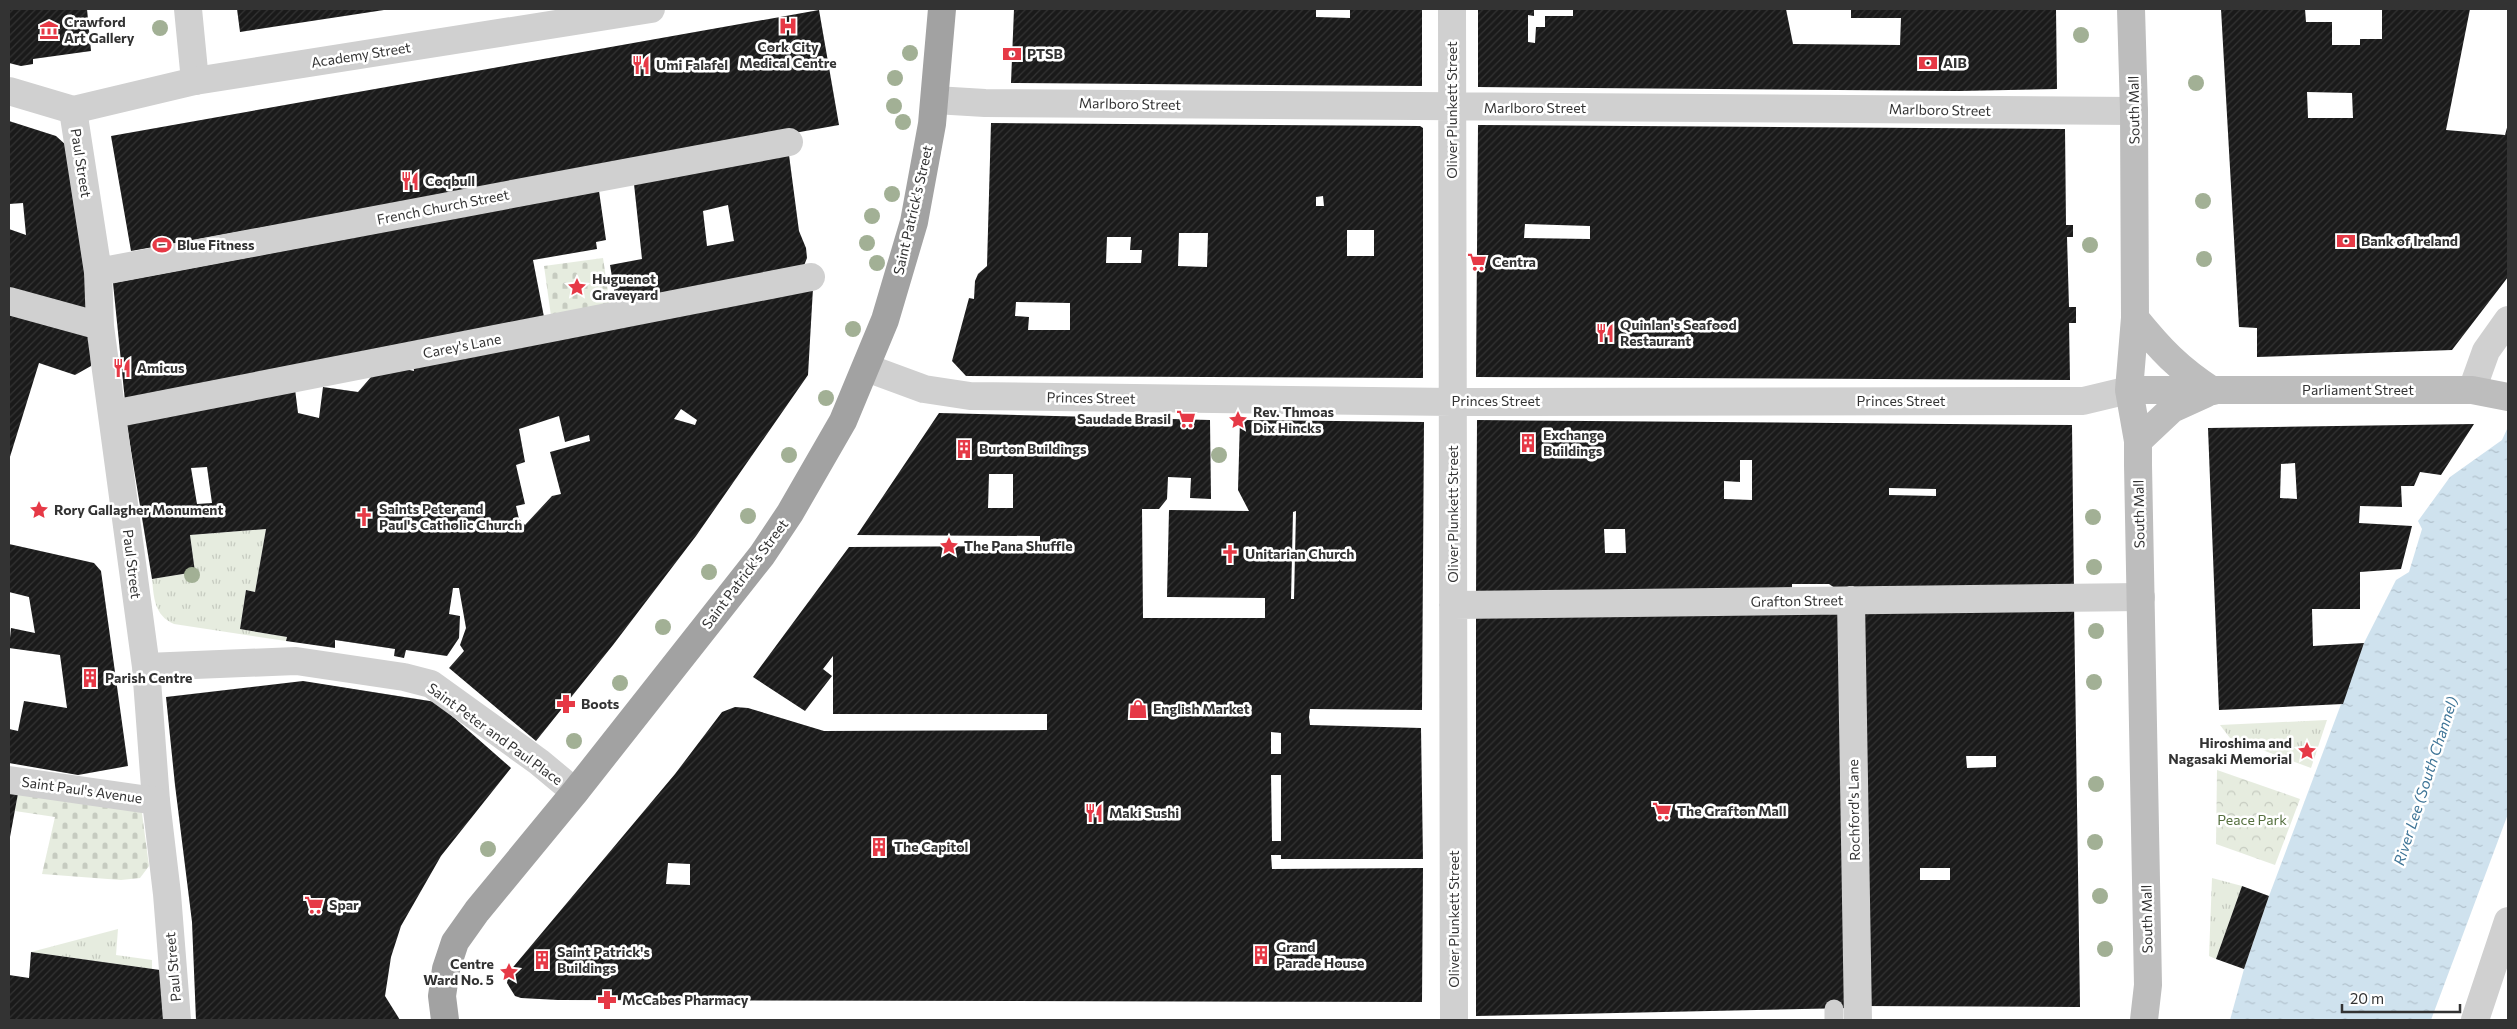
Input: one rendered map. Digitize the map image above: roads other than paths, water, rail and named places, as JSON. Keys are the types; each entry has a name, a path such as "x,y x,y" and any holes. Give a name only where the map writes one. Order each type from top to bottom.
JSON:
{"highway":[{"name":"Saint Patrick's Street","path":"445,1020 442,996 446,969 455,942 477,911 762,556 814,473 843,421 867,368 885,320 914,222 926,164 935,100 942,9"}],"main road":[{"name":"South Mall","path":"2131,9 2134,110 2135,318 2129,390 2138,441 2148,984 2144,1020"},
{"path":"2135,318 2158,346 2183,371 2213,391"},
{"name":"Parliament Street","path":"2129,390 2472,390 2505,396"},
{"name":"Parliament Street","path":"2138,441 2172,409 2213,391"}],"street":[{"path":"188,9 195,81"},
{"name":"Academy Street","path":"73,110 195,81 651,9"},
{"name":"Oliver Plunkett Street","path":"1452,9 1454,1020"},
{"path":"9,91 73,110"},
{"name":"Marlboro Street","path":"935,100 985,103 1452,107 2134,110"},
{"name":"Paul Street","path":"73,110 98,272 100,326 146,667 156,801 168,901 177,1020"},
{"name":"French Church Street","path":"98,272 788,142"},
{"name":"Carey's Lane","path":"113,414 811,277"},
{"path":"9,301 100,326"},
{"path":"2472,390 2486,351 2508,320"},
{"name":"Princes Street","path":"867,368 924,389 970,396 1452,402 2083,401 2129,390"},
{"name":"Grafton Street","path":"1453,605 2141,597"},
{"name":"Rochford's Lane","path":"1842,1016 1851,600"},
{"name":"Saint Peter and Paul Place","path":"146,667 296,660 404,677 431,684 539,762 574,792"},
{"name":"Saint Paul's Avenue","path":"9,780 156,801"},
{"path":"2475,1020 2508,922"}],"water":[{"name":"River Lee (South Channel)","path":"2508,427 2508,814 2431,1020 2230,1020 2244,969 2269,896 2364,643 2396,580 2409,572 2422,529 2418,521 2450,477 2502,440"}],"place":[{"name":"Cork City Medical Centre","path":"788,26"},
{"name":"Crawford Art Gallery","path":"49,30"},
{"name":"PTSB","path":"1012,54"},
{"name":"AIB","path":"1928,63"},
{"name":"Umi Falafel","path":"641,65"},
{"name":"Coqbull","path":"410,181"},
{"name":"Bank of Ireland","path":"2346,241"},
{"name":"Blue Fitness","path":"162,245"},
{"name":"Centra","path":"1477,262"},
{"name":"Huguenot Graveyard","path":"577,287"},
{"name":"Quinlan's Seafood Restaurant","path":"1605,333"},
{"name":"Amicus","path":"122,368"},
{"name":"Saudade Brasil","path":"1186,419"},
{"name":"Rev. Thmoas Dix Hincks","path":"1238,420"},
{"name":"Exchange Buildings","path":"1528,443"},
{"name":"Burton Buildings","path":"964,449"},
{"name":"Rory Gallagher Monument","path":"39,510"},
{"name":"Saints Peter and Paul's Catholic Church","path":"364,517"},
{"name":"The Pana Shuffle","path":"949,546"},
{"name":"Unitarian Church","path":"1230,554"},
{"name":"Parish Centre","path":"90,678"},
{"name":"Boots","path":"566,704"},
{"name":"English Market","path":"1138,709"},
{"name":"Hiroshima and Nagasaki Memorial","path":"2307,751"},
{"name":"The Grafton Mall","path":"1662,811"},
{"name":"Maki Sushi","path":"1094,813"},
{"name":"The Capitol","path":"879,847"},
{"name":"Spar","path":"314,905"},
{"name":"Grand Parade House","path":"1261,955"},
{"name":"Saint Patrick's Buildings","path":"542,960"},
{"name":"Centre Ward No. 5","path":"509,972"},
{"name":"McCabes Pharmacy","path":"607,1000"}],"park label":[{"name":"Peace Park","path":"2252,820"}]}
